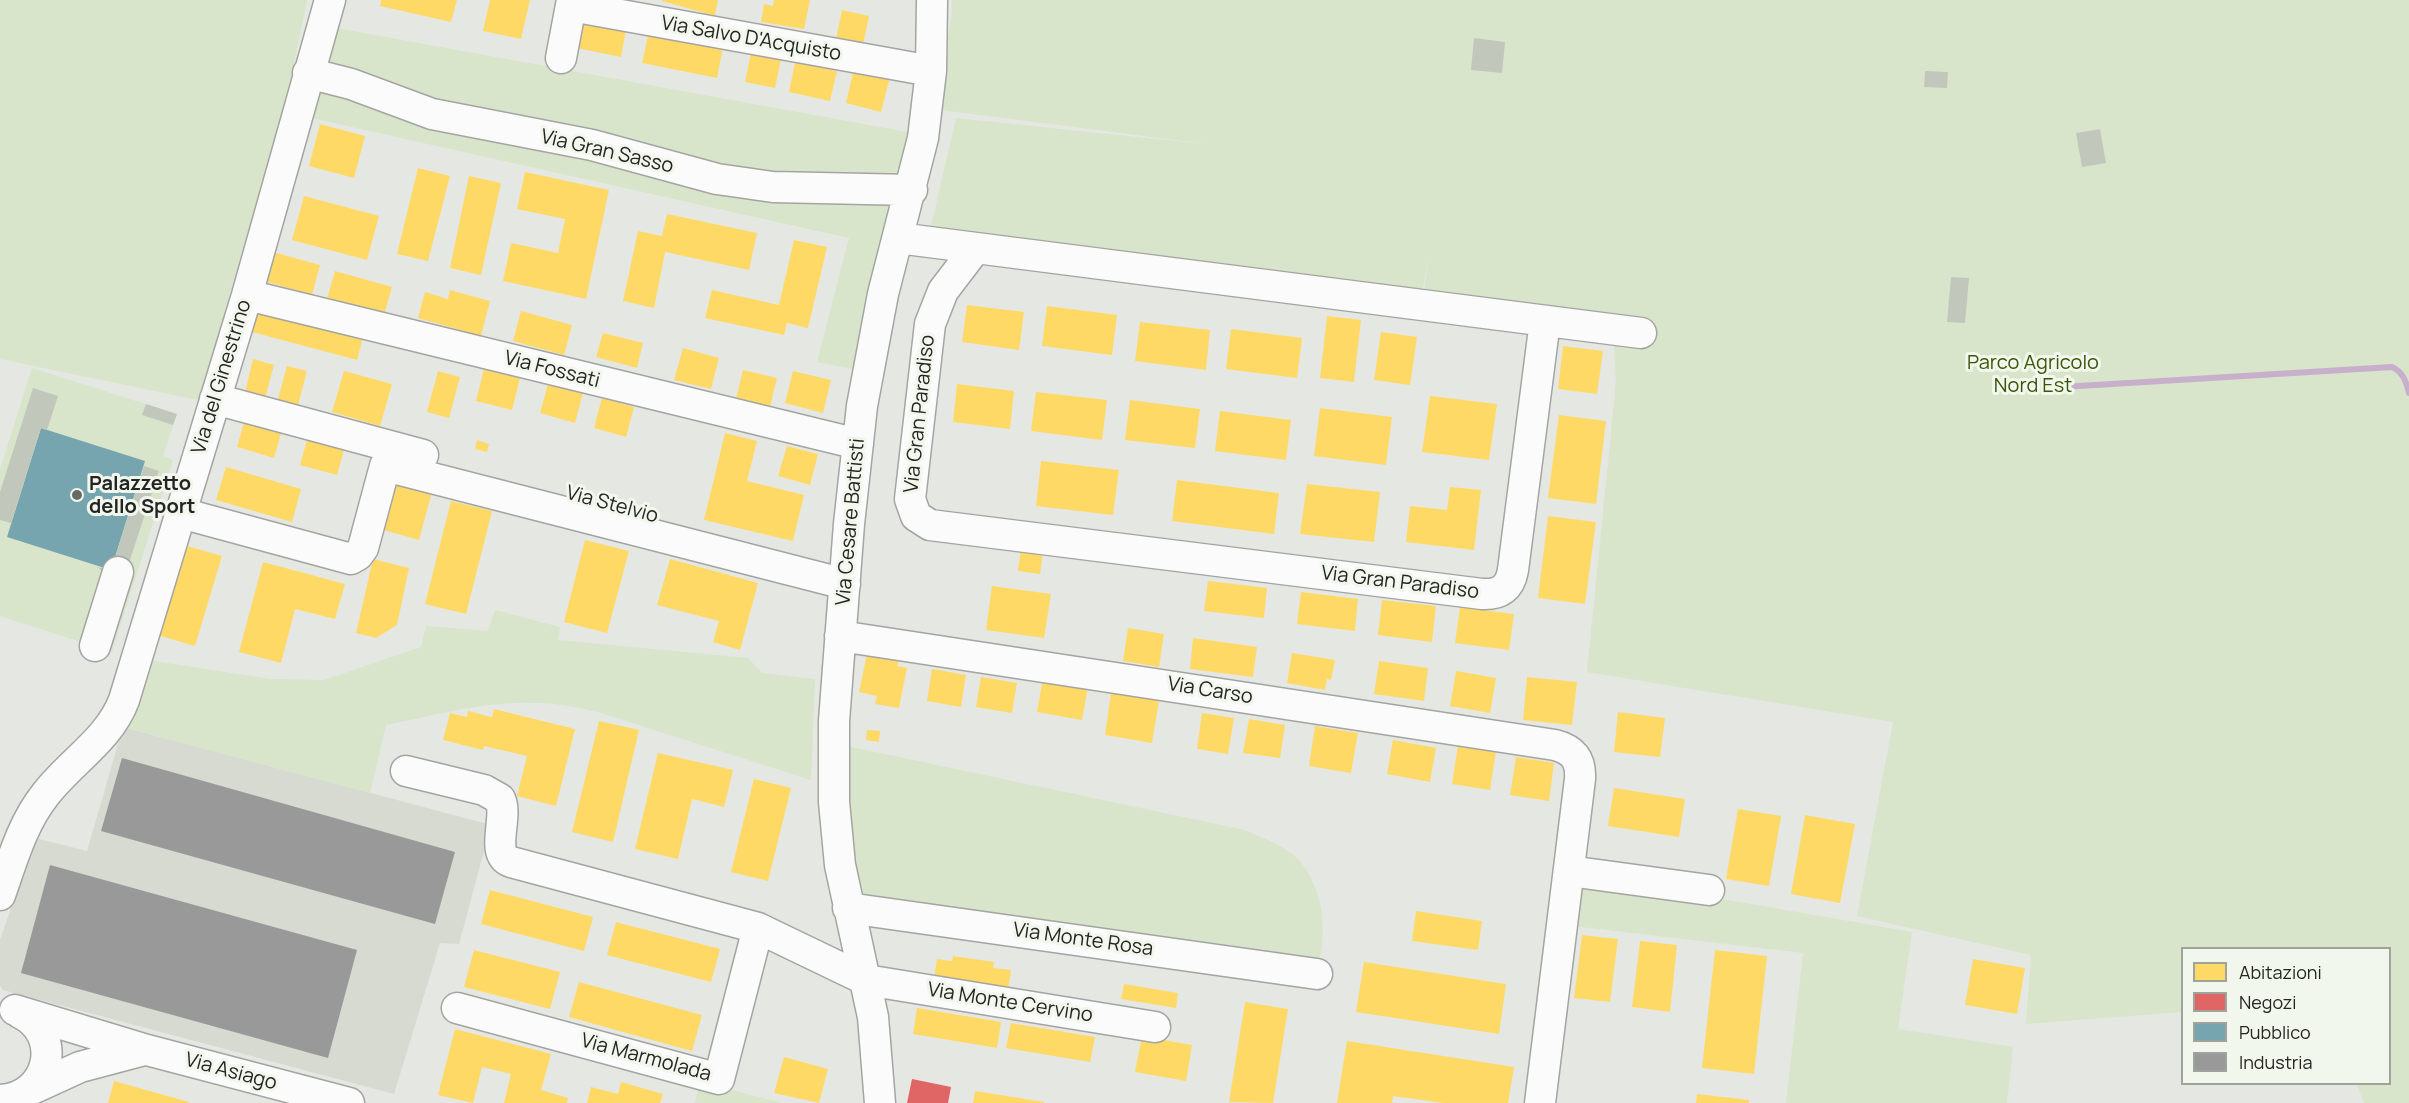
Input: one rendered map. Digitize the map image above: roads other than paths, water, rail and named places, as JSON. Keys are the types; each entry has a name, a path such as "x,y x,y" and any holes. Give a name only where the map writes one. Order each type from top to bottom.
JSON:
{"street":[{"name":"Via del Ginestrino","path":"0,895 32,813 54,784 100,739 118,714 247,296 330,0"},
{"name":"Via Cesare Battisti","path":"880,1103 876,1048 866,980 848,908 837,844 834,770 840,636 858,444 872,345 923,138 931,71 932,0"},
{"name":"Via Salvo D'Acquisto","path":"571,3 931,71"},
{"path":"561,58 571,3"},
{"name":"Via Gran Sasso","path":"308,74 351,84 432,114 598,146 726,181 774,187 912,190"},
{"path":"898,238 1641,333"},
{"name":"Via Gran Paradiso","path":"975,249 940,296 929,333 910,499 916,516 930,525 1482,594 1500,592 1508,586 1512,575 1545,321"},
{"name":"Via Fossati","path":"247,296 858,444"},
{"name":"Via Stelvio","path":"215,399 381,454 845,576"},
{"path":"181,513 351,558 358,555 363,548 381,454"},
{"path":"94,646 118,572"},
{"name":"Via Carso","path":"840,636 1428,724 1555,746 1576,756 1580,779 1569,871"},
{"path":"406,771 484,790 500,799 504,811 500,848 507,860 758,928 866,980"},
{"path":"1540,1103 1569,871 1709,890"},
{"name":"Via Monte Rosa","path":"848,908 1317,974"},
{"name":"Via Marmolada","path":"457,1008 719,1079 758,928"},
{"name":"Via Monte Cervino","path":"866,980 1155,1027"},
{"path":"8,1010 35,1023 47,1047 44,1071 13,1098"},
{"name":"Via Asiago","path":"8,1010 147,1050 289,1095 349,1103"},
{"name":"Via Cesare Battisti","path":"870,1103 876,1048"},
{"name":"Via Asiago","path":"13,1098 80,1067 147,1050"}],"waterway":[{"path":"2046,388 2392,367 2404,377 2409,393"}],"place":[{"name":"Palazzetto dello Sport","path":"77,495"}],"park label":[{"name":"Parco Agricolo Nord Est","path":"2033,374"}]}
